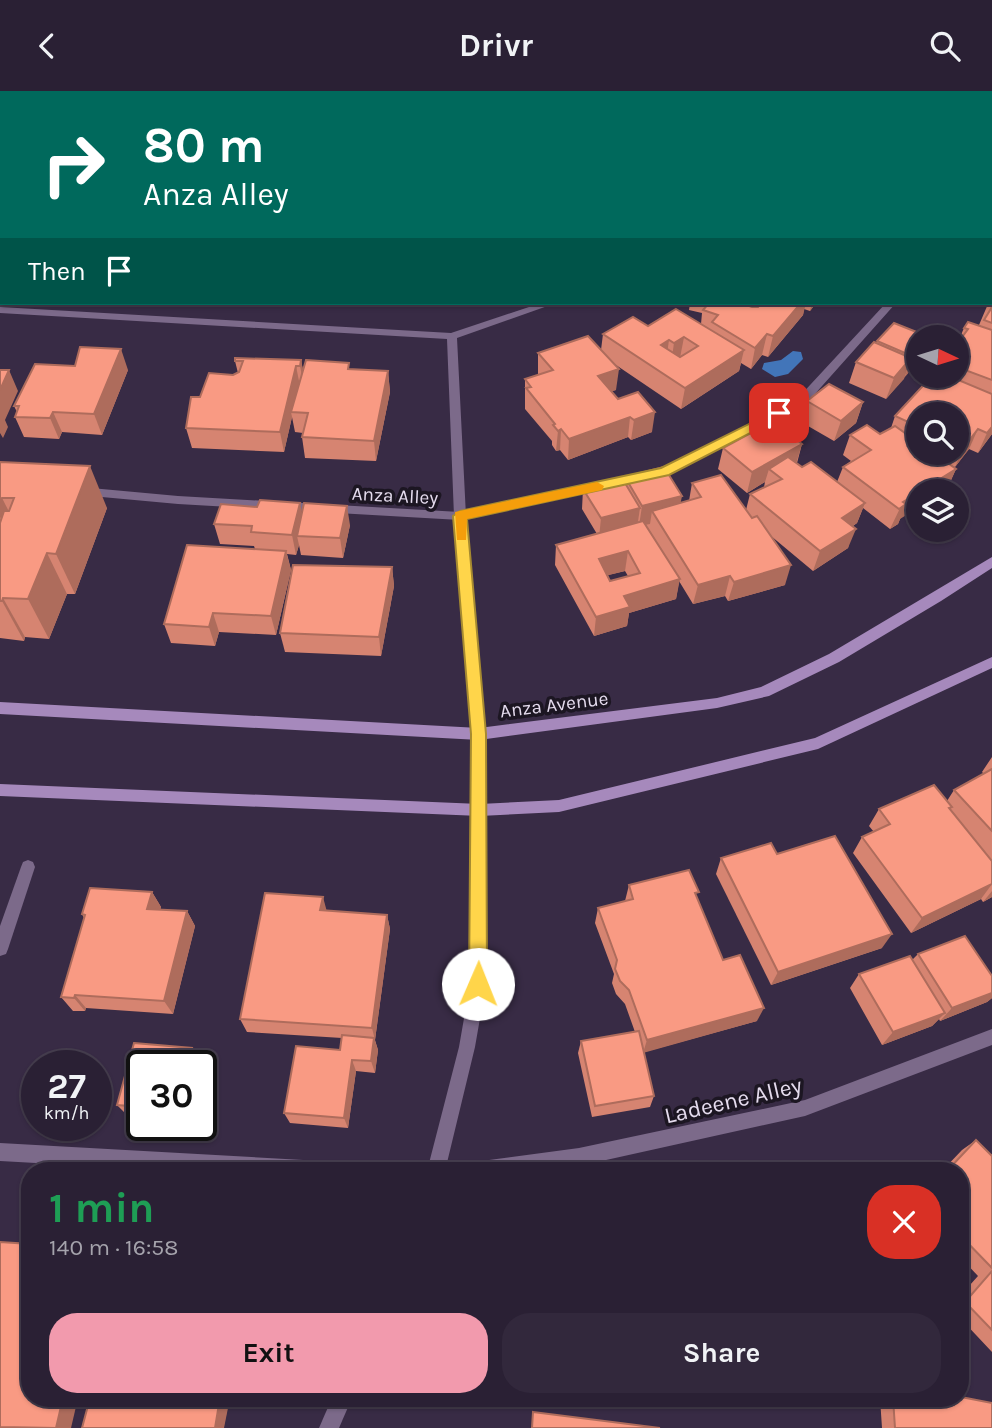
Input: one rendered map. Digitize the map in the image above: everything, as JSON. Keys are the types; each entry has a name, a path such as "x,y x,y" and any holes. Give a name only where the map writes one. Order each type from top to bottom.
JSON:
{"main road":[{"name":"Anza Avenue","path":"0,708 479,734 717,703 764,692 834,658 937,598 992,562"},
{"path":"0,790 480,810 559,806 818,743 992,662"}],"street":[{"path":"0,310 452,336 545,305"},
{"name":"Anza Alley","path":"64,490 115,492 178,500 460,516 665,472 802,401 889,305"},
{"path":"438,1162 467,1047 478,984 479,734 460,516 452,336"},
{"path":"0,949 29,867"},
{"name":"Ladeene Alley","path":"542,1162 579,1157 805,1108 992,1037"},
{"path":"0,1152 178,1162"},
{"path":"329,1428 338,1407"}],"water":[{"path":"793,351 801,352 803,359 788,374 775,377 762,369 764,363 781,360"}],"building":[{"path":"707,305 799,305 773,336 767,334 755,348 712,322 718,315 703,310"},
{"path":"992,307 992,323 984,320"},
{"path":"676,309 744,350 685,388 603,334 633,317 648,326","holes":["684,337 698,346 680,357 661,345 669,340 674,343"]},
{"path":"968,322 992,330 992,380 970,372 970,325 966,325"},
{"path":"894,323 906,328 906,353 877,341"},
{"path":"588,336 619,369 598,376 618,399 638,392 655,412 634,420 630,417 569,439 561,429 558,431 553,425 555,424 526,388 531,387 525,379 553,370 538,353"},
{"path":"874,342 906,356 906,364 894,378 856,362"},
{"path":"80,347 121,349 94,414 53,412 50,418 15,417 19,406 14,406 35,364 75,366"},
{"path":"235,358 301,360 300,366 296,366 280,432 186,428 191,397 200,397 209,373 233,375 239,372 243,361 235,361"},
{"path":"306,360 349,363 348,369 388,371 374,441 302,437 308,413 291,412"},
{"path":"0,370 9,370 0,390"},
{"path":"829,384 863,402 841,421 807,401"},
{"path":"970,385 992,394 992,427 987,433 978,429 969,441 969,402 908,402 920,389 970,389"},
{"path":"906,404 906,421 895,416"},
{"path":"773,421 802,444 752,472 723,448"},
{"path":"867,425 880,434 895,426 906,434 906,465 950,465 956,469 940,479 906,479 906,500 903,502 906,504 899,509 843,467 871,450 850,435"},
{"path":"788,457 802,467 811,462 865,503 842,518 856,529 820,551 750,494 782,479 769,469"},
{"path":"0,462 90,466 56,554 47,553 28,599 3,598 0,601 0,523 4,511 9,511 14,498 2,498 0,502"},
{"path":"664,467 682,496 642,506 625,477"},
{"path":"721,475 752,518 757,516 791,565 734,582 730,576 698,585 652,511 701,497 692,483"},
{"path":"622,478 640,508 601,518 583,489"},
{"path":"260,500 300,503 292,535 251,532 252,526 214,524 221,504 257,507"},
{"path":"304,503 347,506 340,538 297,536"},
{"path":"643,521 680,579 624,596 630,607 596,617 556,545","holes":["628,551 640,573 610,581 599,559"]},
{"path":"187,545 286,551 271,616 213,613 209,627 164,624"},
{"path":"293,565 392,567 379,637 280,633"},
{"path":"992,769 992,831 954,790"},
{"path":"934,785 992,861 992,884 922,918 862,837 890,824 879,809"},
{"path":"835,836 892,934 778,972 721,858 771,843 777,854"},
{"path":"689,870 699,892 695,893 723,960 740,955 764,1008 647,1040 629,990 620,981 615,969 617,960 598,908 633,899 629,885"},
{"path":"90,888 152,892 147,909 187,911 164,1001 75,995 74,998 61,997 85,915 82,914"},
{"path":"265,893 323,897 320,910 387,915 372,1028 240,1019"},
{"path":"965,936 992,976 992,993 952,1008 918,954"},
{"path":"910,956 945,1013 893,1032 859,974"},
{"path":"639,1031 654,1096 595,1106 581,1041"},
{"path":"342,1035 374,1038 371,1061 352,1060 344,1118 284,1113 296,1046 340,1050"},
{"path":"134,1043 192,1048 192,1050 132,1050"},
{"path":"126,1072 126,1106 117,1105"},
{"path":"976,1140 992,1156 992,1268 969,1244 969,1162 955,1162"},
{"path":"0,1242 21,1243 21,1407 61,1407 56,1428 0,1427"},
{"path":"992,1271 992,1330 969,1306 969,1297"},
{"path":"969,1399 992,1403 992,1428 895,1428 894,1407 969,1407"},
{"path":"88,1407 218,1407 215,1428 82,1428"},
{"path":"533,1412 660,1428 532,1428"}],"slow traffic":[{"path":"461,537 460,516 597,486"}],"route":[{"path":"478,984 479,734 460,516 665,472 779,413"}]}
